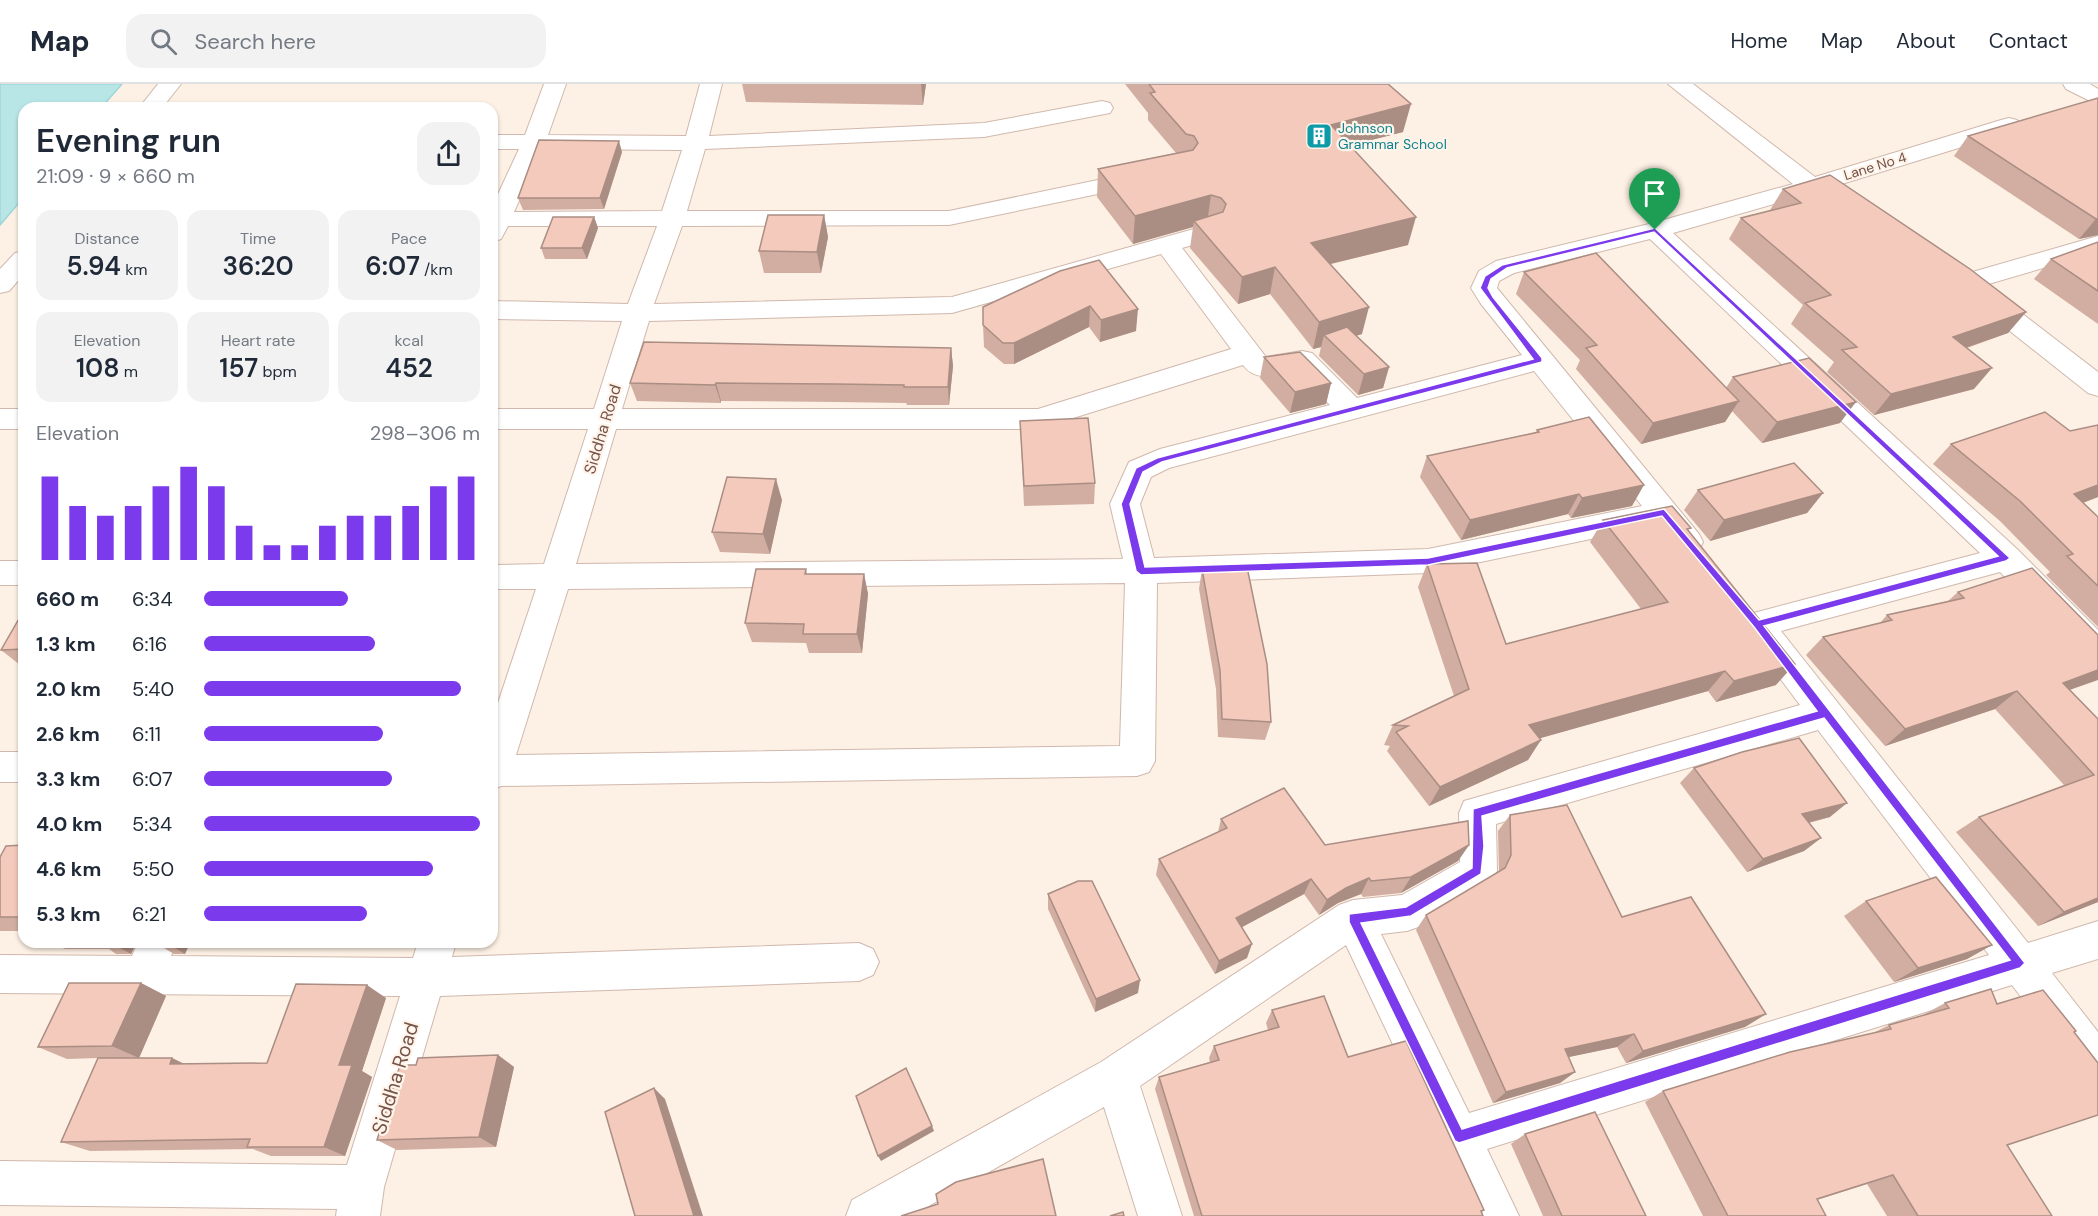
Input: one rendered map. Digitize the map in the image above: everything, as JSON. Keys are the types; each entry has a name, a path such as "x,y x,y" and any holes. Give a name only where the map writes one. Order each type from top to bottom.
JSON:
{"street":[{"path":"155,102 170,84"},
{"path":"498,216 534,142 555,84"},
{"name":"Siddha Road","path":"498,754 638,313 672,219 696,143 711,84"},
{"path":"1684,87 1718,84"},
{"path":"1684,87 1815,185 1845,202"},
{"path":"2075,95 2098,98"},
{"path":"498,142 696,143 984,130 1102,108"},
{"name":"Lane No 4","path":"1539,360 1484,288 1488,278 1505,267 1655,230 1815,185 2031,119"},
{"path":"498,224 672,219 949,218 1158,175"},
{"path":"1655,230 2006,558 2098,651"},
{"path":"498,310 638,313 952,305 1208,233"},
{"path":"2098,244 1956,277 2098,386"},
{"path":"1167,245 1259,367 1278,366 1302,360 1351,409"},
{"path":"0,285 18,266"},
{"path":"498,419 1038,419 1247,354"},
{"path":"498,772 1137,762 1141,571 1125,504 1139,470 1160,460 1539,360 1707,564"},
{"path":"0,418 18,419"},
{"path":"498,577 1141,571 1428,561 1664,513"},
{"path":"1757,624 2006,558"},
{"path":"0,573 18,573"},
{"path":"1736,598 2098,1065"},
{"path":"868,1216 1116,1077 1353,918 1407,913 1478,871 1477,813 1825,713"},
{"path":"0,767 18,767"},
{"path":"1353,918 1497,1216"},
{"path":"1459,1137 2098,940"},
{"path":"0,974 150,958 859,962"},
{"name":"Siddha Road","path":"360,1202 431,960"},
{"path":"1116,1077 1160,1216"},
{"path":"0,1183 360,1202"}],"water":[{"path":"0,84 122,84 106,102 18,102 18,204 0,225"}],"building":[{"path":"1149,84 1388,84 1411,104 1331,125 1416,217 1311,243 1369,307 1319,322 1275,267 1242,277 1194,221 1223,212 1226,204 1221,198 1211,195 1135,216 1098,169 1193,150 1198,143 1194,136 1186,134 1150,93 1155,92"},
{"path":"2098,98 2098,219 1968,136"},
{"path":"539,140 619,141 600,198 518,198"},
{"path":"1830,175 1970,269 2026,312 1953,337 1992,368 1891,394 1842,350 1857,347 1805,303 1831,295 1741,218 1801,203 1783,189"},
{"path":"768,215 824,215 817,252 759,251"},
{"path":"553,217 594,217 582,248 541,248"},
{"path":"2098,242 2098,291 2051,259"},
{"path":"1596,253 1739,401 1653,423 1586,348 1597,345 1524,272"},
{"path":"1099,260 1138,309 1101,320 1090,306 1014,343 1003,343 983,325 983,307 1060,271"},
{"path":"1347,327 1389,367 1364,374 1324,335"},
{"path":"644,342 951,348 948,387 630,383"},
{"path":"1300,352 1331,383 1295,392 1264,357"},
{"path":"1809,358 1856,402 1777,422 1733,377"},
{"path":"2045,412 2070,431 2098,425 2098,485 2074,494 2098,517 2098,586 2067,556 2073,554 2020,501 1951,444"},
{"path":"1589,417 1644,485 1582,498 1579,494 1470,520 1427,456 1539,432 1537,430"},
{"path":"1088,418 1095,483 1024,486 1020,421"},
{"path":"1794,463 1823,493 1724,520 1698,490"},
{"path":"727,477 776,479 763,534 712,532"},
{"path":"1672,506 1691,528 1687,529 1795,664 1734,681 1725,671 1529,725 1541,740 1440,787 1396,732 1408,726 1393,725 1469,689 1427,564 1477,563 1506,644 1668,602 1603,520"},
{"path":"1247,567 1267,664 1271,722 1222,719 1220,670 1202,569"},
{"path":"2032,568 2098,635 2098,670 2063,683 2098,719 2098,898 2064,912 1979,817 2094,775 2017,691 1905,729 1823,637 1892,620 1887,615 1964,598 1958,592"},
{"path":"756,569 806,569 805,574 864,574 857,634 803,634 804,624 745,623"},
{"path":"18,620 18,649 1,650"},
{"path":"1799,738 1847,803 1802,814 1821,838 1763,859 1694,768 1742,752"},
{"path":"1284,788 1325,845 1468,821 1469,845 1411,877 1371,881 1369,878 1346,888 1327,900 1311,879 1236,918 1252,944 1219,961 1159,859 1227,828 1221,819"},
{"path":"1567,805 1622,917 1691,897 1766,1014 1643,1051 1634,1034 1565,1049 1575,1072 1506,1092 1426,915 1505,868 1511,855 1510,815"},
{"path":"18,845 18,917 0,917 0,857 6,846"},
{"path":"1936,877 1992,945 1918,968 1866,901"},
{"path":"1078,881 1092,881 1140,980 1096,999 1048,894"},
{"path":"69,983 141,983 112,1046 38,1047"},
{"path":"296,984 367,985 339,1065 352,1065 324,1147 247,1147 250,1139 61,1142 98,1058 172,1058 170,1064 267,1063"},
{"path":"1991,989 1997,1004 2043,990 2098,1063 2098,1115 2007,1145 2052,1216 1918,1216 1893,1175 1817,1199 1826,1216 1728,1216 1663,1091 1790,1052 1891,1029 1889,1025 1949,1008 1945,1003"},
{"path":"1324,996 1348,1057 1406,1041 1484,1210 1481,1211 1483,1216 1202,1216 1159,1077 1219,1060 1214,1046 1279,1027 1272,1010"},
{"path":"498,1055 479,1137 377,1140 400,1065 416,1065 418,1058"},
{"path":"906,1068 932,1126 878,1156 856,1096"},
{"path":"654,1088 694,1216 635,1216 605,1112"},
{"path":"1595,1112 1646,1216 1562,1216 1525,1134"},
{"path":"1043,1159 1056,1216 901,1216 938,1204 936,1194 956,1182"},
{"path":"1123,1212 1124,1216 1110,1216"}],"place":[{"name":"Johnson Grammar School","path":"1319,136"}],"route":[{"path":"1655,230 1505,267 1488,278 1484,288 1490,298 1539,360 1160,460 1139,470 1125,504 1141,571 1428,561 1664,513 1757,624 2020,963 1459,1137 1353,918 1407,913 1478,871 1477,813 1825,713 1757,624 2006,558 1655,230"}]}
